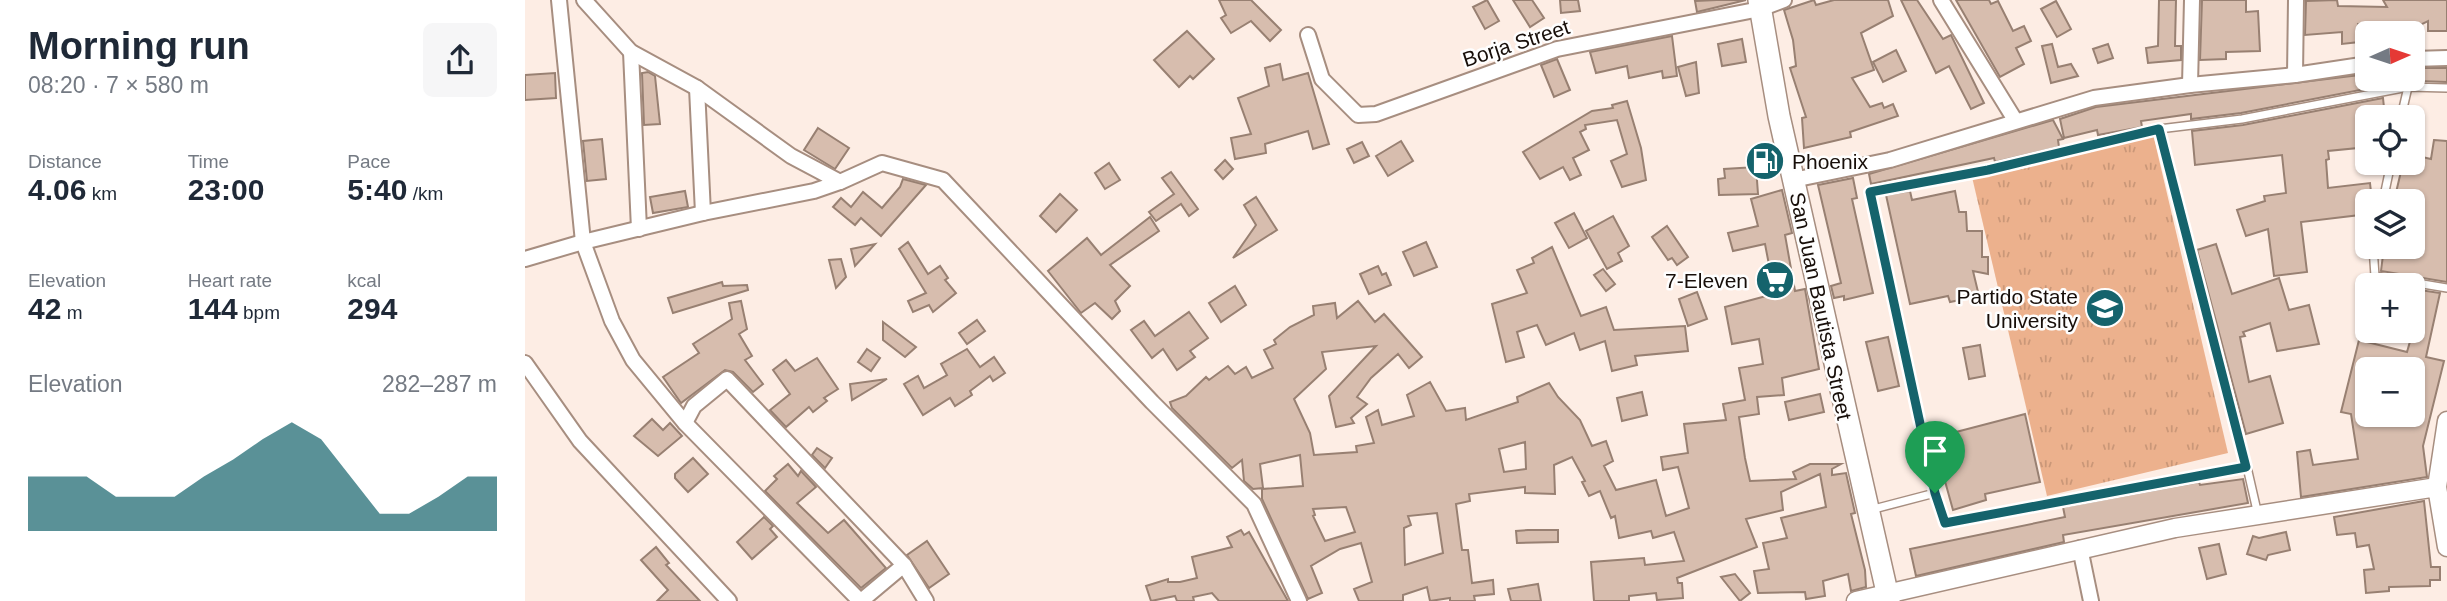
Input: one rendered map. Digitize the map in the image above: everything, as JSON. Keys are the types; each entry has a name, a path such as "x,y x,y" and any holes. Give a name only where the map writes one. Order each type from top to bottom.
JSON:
{"main road":[{"name":"San Juan Bautista Street","path":"1759,5 1793,180 1866,511 1888,598"}],"street":[{"path":"559,0 583,242 612,321 633,360 685,423 860,601 904,565"},
{"path":"584,0 631,52 697,88 791,156 840,182"},
{"name":"Borja Street","path":"1308,35 1322,79 1358,115 1376,114 1557,49 1784,0"},
{"path":"1941,0 2015,120"},
{"path":"2190,85 2192,0"},
{"path":"2295,75 2296,0"},
{"path":"631,52 639,229"},
{"path":"2425,59 2447,58"},
{"path":"1793,180 1890,160 2094,98 2355,66"},
{"path":"697,88 702,213"},
{"path":"525,259 702,213 814,191 882,163 943,180 1152,402 1254,504 1299,601"},
{"path":"525,363 580,441 729,601"},
{"path":"685,423 694,406 727,379 904,565 926,601"},
{"path":"2447,421 2437,487 2447,547"},
{"path":"1856,601 1888,598 2080,548 2175,528 2437,487"},
{"path":"2080,548 2091,601"}],"lane":[{"path":"2425,87 2447,88"},
{"path":"2246,467 1945,523 1935,493 1870,192 1988,170 2159,129 2242,119 2387,91"},
{"path":"2159,129 2258,515"},
{"path":"2374,259 2375,276 2447,288"},
{"path":"1866,511 1935,493"}],"green space":[{"path":"2153,134 2228,453 2047,496 1972,177"}],"building":[{"path":"1219,0 1251,0 1281,30 1270,41 1251,21 1231,33 1221,18 1226,15"},
{"path":"1487,0 1499,21 1485,29 1473,7"},
{"path":"1513,0 1532,0 1544,18 1530,27"},
{"path":"1560,0 1578,0 1580,11 1561,13"},
{"path":"1746,0 1697,12 1695,1"},
{"path":"1814,0 1816,5 1834,0 1888,0 1893,16 1861,33 1874,70 1852,78 1870,107 1882,103 1884,108 1893,104 1898,116 1850,132 1851,137 1804,148 1802,118 1806,117 1790,68 1796,66 1793,40 1784,10"},
{"path":"1901,0 1917,0 1943,39 1951,35 1984,103 1971,109 1949,66 1936,73"},
{"path":"1956,0 1989,0 1991,4 1998,1 2013,31 2024,26 2031,41 2016,48 2024,64 2000,77"},
{"path":"2159,0 2176,0 2175,46 2181,46 2181,60 2148,63 2146,48 2158,46"},
{"path":"2202,0 2246,0 2246,12 2258,11 2260,51 2226,52 2226,59 2200,60"},
{"path":"2337,0 2338,6 2387,7 2383,0 2447,0 2447,31 2428,31 2428,21 2355,21 2355,42 2342,44 2342,32 2305,35 2306,1"},
{"path":"2056,1 2071,29 2057,37 2041,9"},
{"path":"1187,31 1214,59 1193,79 1190,76 1179,87 1154,60"},
{"path":"1672,36 1677,76 1663,78 1662,71 1629,78 1627,66 1596,73 1590,52"},
{"path":"1742,39 1746,62 1722,66 1718,44"},
{"path":"2052,44 2058,67 2071,64 2078,76 2051,83 2042,46"},
{"path":"2108,44 2113,58 2098,63 2093,49"},
{"path":"1896,50 1906,71 1883,82 1873,62"},
{"path":"1557,59 1570,90 1554,97 1541,65"},
{"path":"1696,62 1699,93 1686,96 1678,67"},
{"path":"1280,64 1283,80 1308,73 1329,144 1313,149 1308,131 1265,144 1266,153 1235,159 1231,138 1251,134 1238,98 1269,86 1265,68"},
{"path":"2425,68 2447,68 2447,82 2425,81"},
{"path":"648,72 655,76 660,124 644,125 642,73"},
{"path":"555,73 556,98 525,100 525,75"},
{"path":"2355,76 2355,91 2241,113 2191,119 2191,114 2141,121 2142,127 2098,135 2097,130 2064,138 2060,119 2096,107"},
{"path":"2383,98 2384,105 2355,105 2355,148 2328,151 2328,188 2370,183 2371,189 2355,189 2355,216 2301,222 2307,272 2274,276 2268,229 2246,236 2237,210 2265,201 2264,196 2286,193 2282,155 2195,165 2192,131 2243,125"},
{"path":"1627,101 1641,148 1646,180 1622,187 1611,161 1627,154 1617,120 1585,125 1586,129 1580,132 1589,150 1573,158 1581,175 1570,180 1563,167 1540,179 1523,152 1592,111 1613,108 1612,105"},
{"path":"2053,120 2063,139 2058,140 2059,147 1995,162 1994,158 1871,184 1869,174"},
{"path":"818,128 849,148 835,169 804,150"},
{"path":"602,139 606,179 587,181 583,141"},
{"path":"2434,140 2447,141 2447,282 2425,278 2425,273 2381,271 2382,259 2425,259 2425,189 2397,189 2400,175 2425,175 2425,158 2431,159"},
{"path":"1401,141 1413,161 1388,176 1376,156"},
{"path":"1362,142 1369,156 1354,163 1347,149"},
{"path":"1225,160 1233,169 1223,179 1215,170"},
{"path":"1109,163 1120,180 1105,189 1095,173"},
{"path":"1756,167 1758,194 1719,195 1718,179 1725,178 1724,169"},
{"path":"1171,172 1198,209 1189,216 1181,204 1156,221 1149,212 1174,194 1162,178"},
{"path":"1853,178 1857,198 1852,199 1873,293 1844,300 1844,296 1834,298 1831,286 1841,283 1818,185"},
{"path":"903,179 926,185 881,236 861,218 855,225 833,207 841,198 851,207 863,192 882,208 900,187"},
{"path":"1782,190 1792,233 1785,235 1795,291 1805,289 1819,369 1782,378 1784,395 1757,397 1759,414 1739,417 1750,481 1796,479 1793,472 1810,464 1841,464 1832,469 1832,475 1846,473 1855,513 1851,514 1865,570 1866,587 1851,591 1848,574 1823,581 1825,596 1806,599 1805,592 1758,593 1754,571 1769,569 1763,543 1787,538 1781,518 1826,507 1820,474 1781,492 1783,510 1746,519 1757,547 1677,578 1678,583 1682,583 1683,598 1657,600 1656,593 1629,596 1629,601 1594,601 1591,562 1644,558 1645,565 1684,561 1674,532 1653,538 1651,531 1619,538 1615,516 1611,518 1600,491 1589,496 1582,482 1585,481 1572,457 1554,465 1555,494 1525,493 1525,487 1469,494 1470,501 1456,504 1462,550 1468,550 1472,583 1493,580 1494,594 1474,596 1475,601 1450,601 1450,598 1430,601 1427,587 1403,595 1403,601 1359,601 1354,589 1372,582 1361,543 1340,549 1311,566 1322,593 1308,599 1262,499 1262,489 1303,486 1300,455 1260,464 1263,488 1253,489 1244,481 1242,460 1232,468 1172,408 1170,402 1186,396 1206,377 1209,380 1228,366 1235,374 1246,367 1252,378 1273,368 1264,350 1276,344 1274,340 1290,327 1314,315 1313,306 1335,303 1337,318 1358,301 1375,322 1384,314 1422,357 1409,368 1398,354 1371,378 1357,397 1367,404 1351,418 1354,423 1336,427 1329,396 1376,346 1322,352 1326,369 1294,399 1310,433 1314,455 1357,452 1356,446 1374,443 1366,417 1378,410 1382,425 1414,416 1407,395 1430,382 1446,411 1465,408 1466,420 1518,402 1517,397 1549,383 1580,420 1592,446 1606,441 1613,461 1604,466 1616,490 1656,480 1666,516 1689,508 1678,467 1663,470 1661,457 1688,453 1684,424 1726,420 1723,404 1745,400 1739,368 1763,364 1759,339 1732,344 1725,307 1770,295 1766,271 1770,270 1765,244 1733,251 1728,233 1758,226 1751,199","holes":["1525,442 1526,469 1504,472 1499,449","1346,507 1355,532 1325,541 1313,516 1313,509","1437,513 1443,553 1405,565 1404,528 1411,525 1408,516"]},
{"path":"685,191 688,207 653,213 650,197"},
{"path":"1910,191 1912,200 1955,191 1959,212 1966,212 1967,231 1982,231 1982,257 1988,257 1988,274 1973,271 1979,296 1950,302 1948,296 1910,304 1886,195"},
{"path":"1060,194 1077,210 1056,232 1040,216"},
{"path":"1256,197 1277,230 1233,258 1256,225 1244,205"},
{"path":"1574,213 1587,238 1569,248 1555,223"},
{"path":"1613,216 1629,246 1618,253 1622,261 1607,269 1586,231"},
{"path":"1150,217 1159,231 1110,265 1130,286 1115,301 1120,311 1112,319 1095,303 1081,313 1048,271 1087,238 1101,255"},
{"path":"1667,226 1688,257 1677,265 1672,258 1668,260 1652,237"},
{"path":"908,242 928,274 940,266 948,278 945,280 956,293 933,312 929,305 913,312 908,301 926,293 899,249"},
{"path":"1426,242 1437,267 1414,276 1403,252"},
{"path":"875,244 855,266 851,249"},
{"path":"2216,244 2232,294 2279,278 2289,310 2309,305 2319,344 2277,351 2270,323 2243,332 2245,336 2240,337 2249,382 2270,376 2283,423 2246,434 2197,250"},
{"path":"1552,247 1581,316 1606,307 1614,330 1685,326 1688,351 1635,356 1637,365 1612,371 1605,341 1580,350 1574,333 1546,345 1537,325 1517,332 1524,357 1506,362 1492,304 1527,293 1517,270 1534,263 1532,258"},
{"path":"841,259 846,277 836,288 829,260"},
{"path":"1378,266 1382,275 1386,273 1391,285 1369,294 1360,274"},
{"path":"1603,269 1615,284 1606,291 1594,275"},
{"path":"722,282 723,286 747,285 748,290 673,313 668,298"},
{"path":"1235,286 1246,305 1221,322 1209,303"},
{"path":"2425,291 2440,293 2426,357 2444,361 2423,446 2427,477 2301,497 2297,452 2310,450 2313,465 2358,459 2351,414 2341,412 2358,343 2371,343 2407,352 2410,343 2425,343"},
{"path":"1697,292 1707,319 1688,326 1679,299"},
{"path":"741,301 747,329 739,334 752,356 745,360 763,384 753,392 733,372 725,370 681,403 663,377 699,353 693,344 732,319 729,303"},
{"path":"1189,312 1208,338 1190,351 1195,357 1177,370 1163,349 1152,358 1131,330 1144,321 1155,336"},
{"path":"977,320 985,331 967,344 959,333"},
{"path":"883,322 916,347 905,357 883,340"},
{"path":"1888,337 1899,386 1878,391 1866,342"},
{"path":"1980,345 1985,376 1969,379 1963,348"},
{"path":"867,349 880,358 871,371 858,362"},
{"path":"967,349 980,367 994,357 1005,373 993,381 990,376 970,391 972,395 955,406 950,398 923,415 904,384 918,376 924,388 947,375 941,364"},
{"path":"817,358 838,389 824,398 827,401 813,412 809,407 786,427 770,410 790,394 773,370 786,360 795,371"},
{"path":"887,379 852,400 850,384"},
{"path":"1642,392 1647,415 1622,421 1617,398"},
{"path":"1820,394 1824,412 1789,420 1785,402"},
{"path":"2025,414 2040,482 1985,494 1986,500 1953,510 1933,438"},
{"path":"652,419 663,430 670,423 682,436 658,456 634,436"},
{"path":"817,448 832,458 825,468 812,455"},
{"path":"693,458 708,474 688,492 675,478 675,474"},
{"path":"788,464 798,476 801,471 816,487 797,503 828,533 844,520 886,568 861,588 765,491 777,479 774,476"},
{"path":"2243,479 2248,503 2063,535 2064,542 1916,576 1910,549 2065,517 2063,507 2199,482 2200,485"},
{"path":"2424,501 2431,567 2440,567 2440,580 2430,580 2430,586 2389,587 2389,591 2366,593 2364,570 2374,569 2369,545 2357,547 2355,533 2337,535 2334,517"},
{"path":"764,517 773,526 770,529 777,537 752,559 737,542"},
{"path":"1241,530 1244,535 1249,532 1288,601 1219,601 1212,593 1193,597 1194,601 1177,601 1175,596 1151,601 1146,586 1168,579 1168,582 1180,582 1197,578 1192,557 1232,547 1227,537"},
{"path":"1558,530 1558,542 1517,543 1516,531"},
{"path":"2286,532 2290,550 2268,555 2266,560 2247,554 2253,536 2259,538"},
{"path":"927,541 949,574 929,588 907,555"},
{"path":"2219,544 2226,574 2207,579 2199,548"},
{"path":"656,547 669,563 666,565 700,601 657,601 668,590 641,560"},
{"path":"1735,574 1750,593 1740,601 1721,577"},
{"path":"1538,584 1541,601 1511,601 1508,589"}],"place":[{"name":"Phoenix","path":"1765,161"},
{"name":"7-Eleven","path":"1775,280"},
{"name":"Partido State University","path":"2105,308"}],"route":[{"path":"2159,129 2246,467 1945,523 1935,493 1870,192 1988,170 2159,129"}]}
